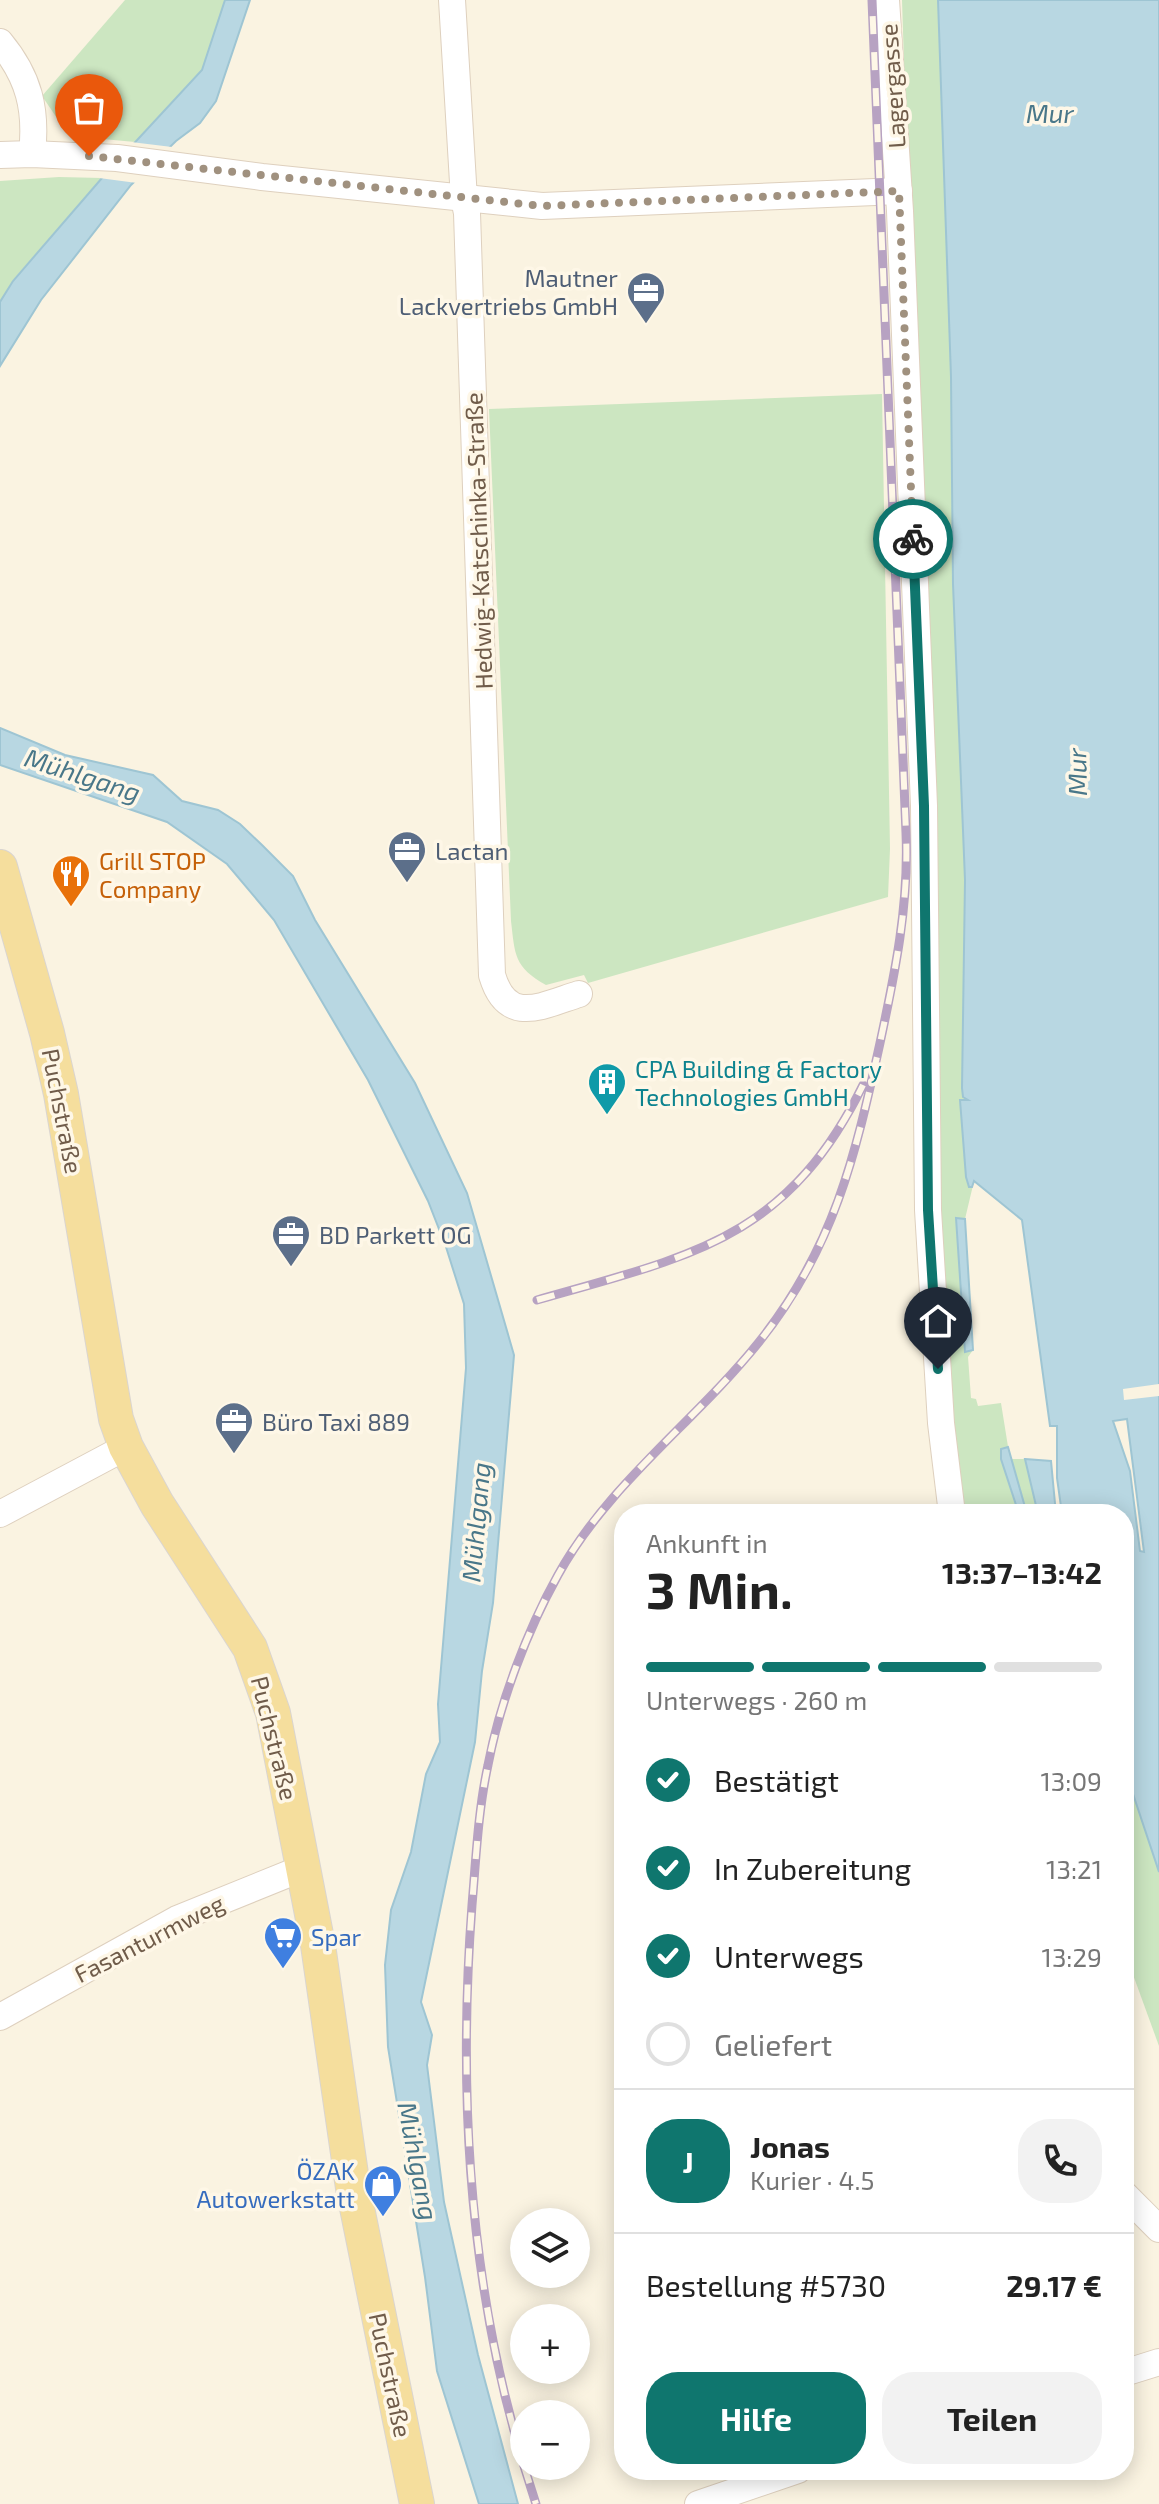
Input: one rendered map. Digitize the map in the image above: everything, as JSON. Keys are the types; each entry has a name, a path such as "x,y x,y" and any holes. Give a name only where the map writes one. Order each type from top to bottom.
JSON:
{"main road":[{"name":"Puchstraße","path":"0,867 57,1079 74,1161 116,1419 126,1447 157,1504 250,1648 273,1713 322,1969 353,2188 417,2504"}],"street":[{"name":"Hedwig-Katschinka-Straße","path":"452,0 467,213 492,975 497,993 513,1006 532,1009 579,994"},
{"name":"Lagergasse","path":"886,0 899,191 924,806 928,1210 941,1423 951,1504"},
{"path":"0,42 23,76 34,107 32,154"},
{"path":"0,155 117,158 542,206 899,191"},
{"path":"0,1514 126,1447"},
{"name":"Fasanturmweg","path":"0,2017 177,1919 303,1868"},
{"path":"1134,2204 1159,2229"},
{"path":"1134,2370 1159,2362"},
{"path":"698,2504 769,2480"}],"green space":[{"path":"125,0 225,0 202,70 135,142 81,137 65,130 42,96"},
{"path":"902,0 938,0 951,377 953,584 965,880 966,1098 974,1181 965,1219 973,1350 968,1357 971,1398 976,1399 978,1406 1001,1403 1010,1459 1025,1459 1036,1504 959,1504 954,1471 941,1226"},
{"path":"102,178 13,280 0,302 0,181"},
{"path":"882,394 890,849 888,897 588,983 584,975 546,985 528,972 518,959 511,921 489,409"},
{"path":"1134,1797 1159,1872 1159,2046 1134,1977"}],"water":[{"path":"225,0 250,0 216,101 200,123 176,141 131,185 41,300 0,366 0,302 13,281 102,178 202,70"},
{"name":"Mur","path":"938,0 1159,0 1159,1872 1134,1797 1134,1504 1061,1504 1057,1478 1057,1426 1050,1426 1022,1220 974,1181 969,1187 966,1177 960,1100 968,1100 963,1097 962,1088 965,880 953,584 951,377","holes":["1127,1419 1144,1552 1140,1551 1130,1471 1113,1421"]},
{"name":"Mühlgang","path":"0,728 65,755 153,775 182,801 218,810 240,824 293,876 315,920 415,1083 467,1193 514,1355 493,1603 475,1742 421,2002 432,2035 427,2065 444,2202 478,2355 518,2504 479,2504 437,2371 388,2047 385,1965 391,1910 411,1852 426,1774 440,1742 438,1704 466,1368 464,1304 428,1201 368,1080 274,920 227,864 167,822 0,765"},
{"path":"956,1218 965,1219 973,1350 965,1352"},
{"path":"1008,1447 1024,1504 1016,1504 1001,1459 1001,1449"},
{"path":"1025,1459 1051,1461 1055,1504 1036,1504"}],"pier":[{"path":"131,142 172,147 137,183 99,178"},
{"path":"1159,1384 1159,1396 1124,1400 1123,1389"}],"railway":[{"path":"510,2415 480,2258 472,2188 466,2046 478,1835 493,1741 525,1643 578,1542 627,1482 759,1342 806,1272 824,1236 851,1163 880,1043 900,939 906,833 872,0"},
{"path":"537,1300 687,1254 729,1234 767,1210 802,1178 833,1137 863,1085"},
{"path":"528,2480 536,2504"}],"way so far":[{"path":"89,156 542,206 899,191 913,539"}],"place":[{"name":"Mautner Lackvertriebs GmbH","path":"646,325"},
{"name":"Lactan","path":"407,884"},
{"name":"Grill STOP Company","path":"71,908"},
{"name":"CPA Building & Factory Technologies GmbH","path":"607,1116"},
{"name":"BD Parkett OG","path":"291,1268"},
{"name":"Büro Taxi 889","path":"234,1455"},
{"name":"Spar","path":"283,1970"},
{"name":"ÖZAK Autowerkstatt","path":"383,2218"}],"route":[{"path":"913,539 924,806 928,1210 938,1369"}]}
